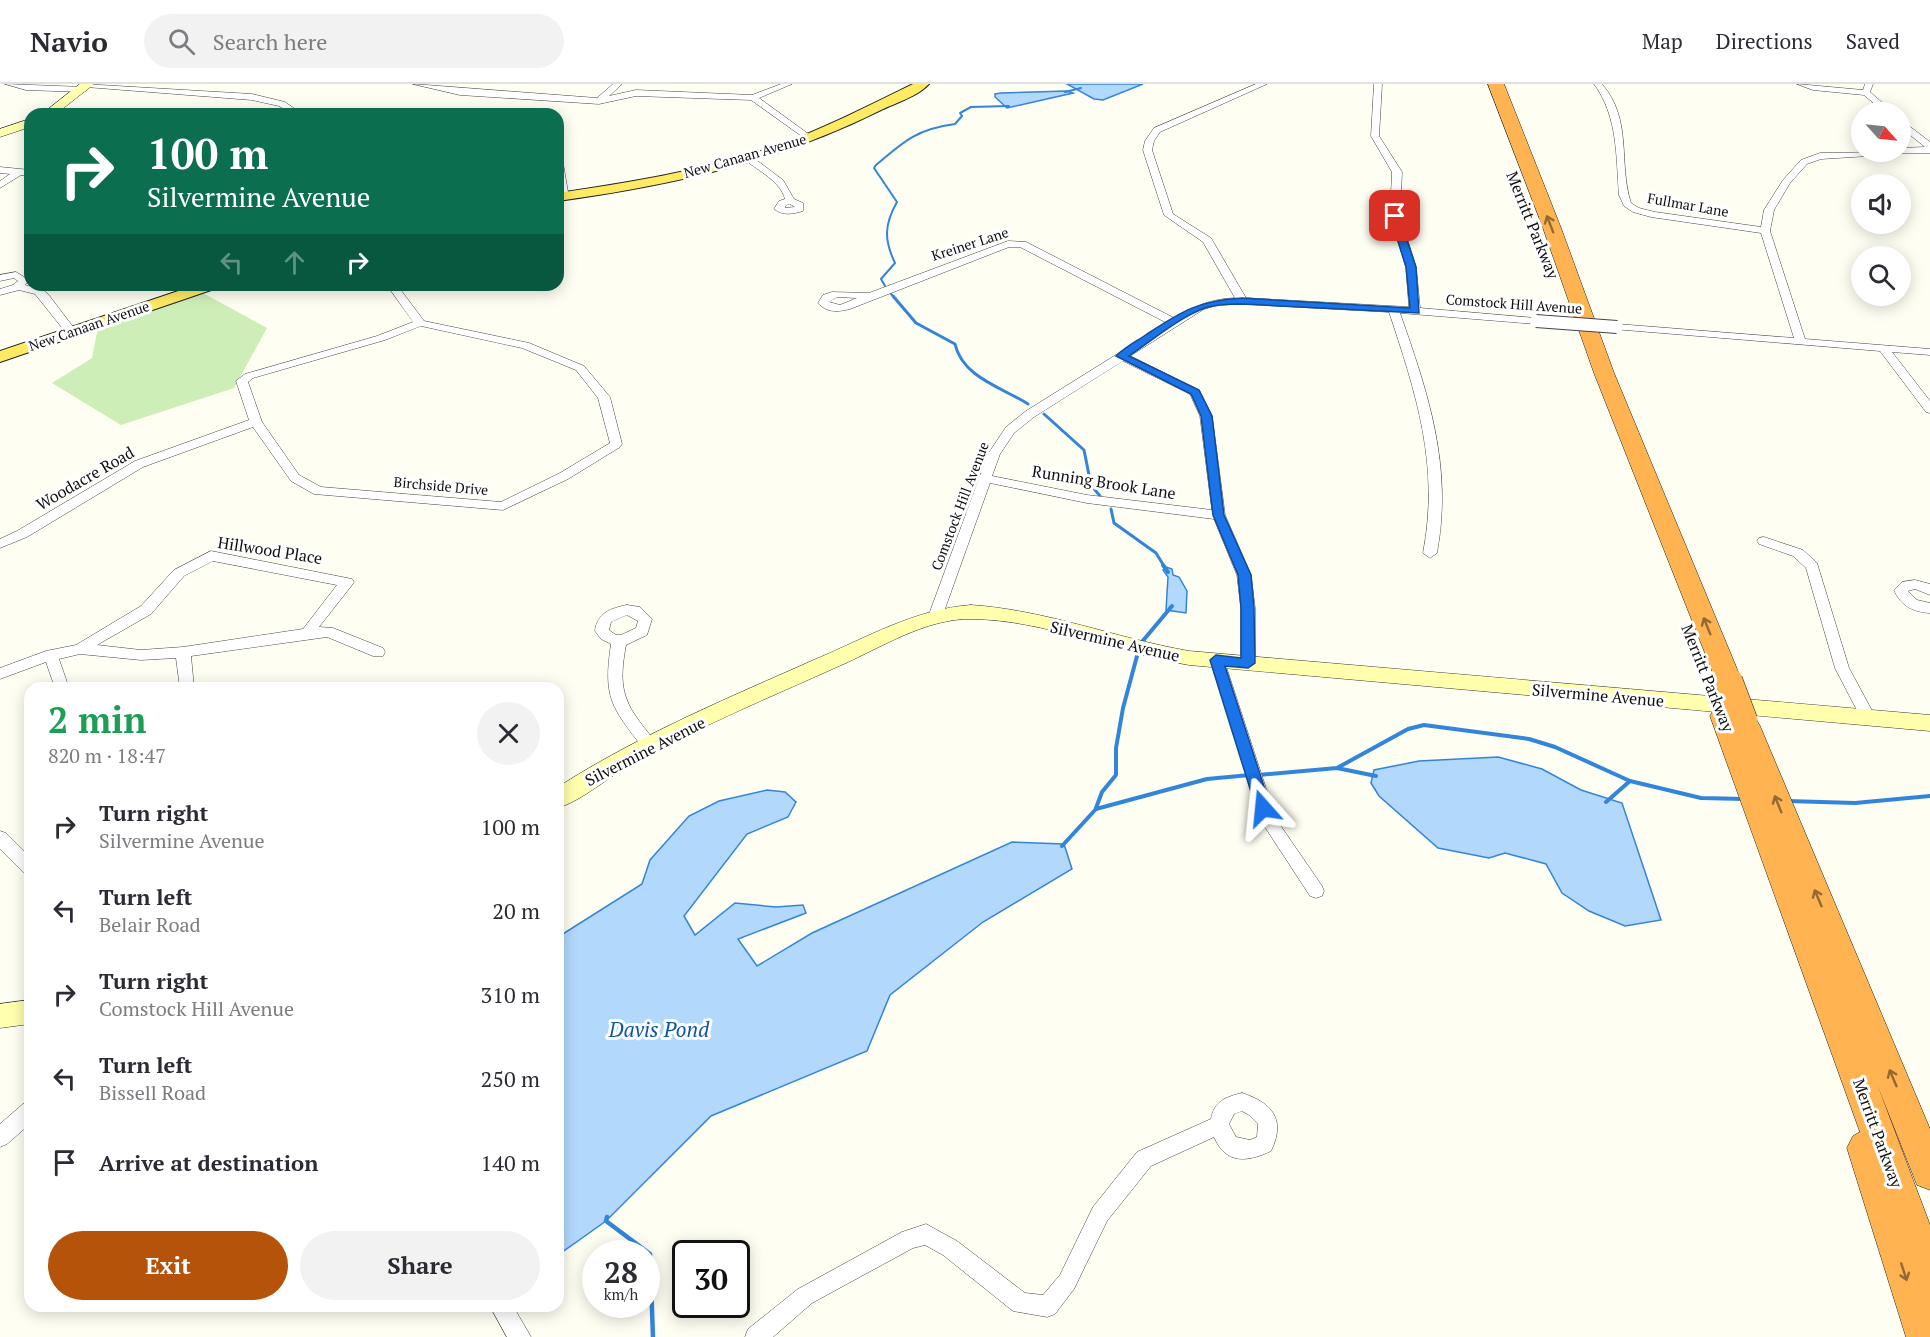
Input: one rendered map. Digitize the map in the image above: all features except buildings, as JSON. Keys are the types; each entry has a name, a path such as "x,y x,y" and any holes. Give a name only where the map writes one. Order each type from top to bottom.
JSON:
{"highway":[{"name":"Merritt Parkway","path":"1479,84 1524,208 1570,315 1651,537 1719,680"},
{"name":"Merritt Parkway","path":"1496,84 1753,766 1783,841 1906,1109 1930,1172"},
{"name":"Merritt Parkway","path":"1783,841 1820,973 1930,1275"},
{"path":"1820,973 1843,1074 1925,1337"},
{"path":"1906,1109 1930,1160"}],"main road":[{"name":"New Canaan Avenue","path":"564,196 650,182 748,158 810,138 922,84"},
{"name":"New Canaan Avenue","path":"0,357 194,291"}],"street":[{"path":"9,84 26,87 86,86 194,92 268,99 288,108"},
{"path":"194,92 205,84"},
{"path":"417,84 460,92 599,101 636,93 753,98 788,84"},
{"path":"1242,301 1207,240 1169,215 1148,154 1148,146 1151,136 1157,130 1263,84"},
{"path":"1378,84 1375,136 1397,172 1395,216 1411,267 1415,311"},
{"name":"Fullmar Lane","path":"1598,84 1608,95 1616,120 1624,195 1627,204 1636,210 1654,215 1765,231"},
{"path":"1801,84 1813,87 1867,88 1880,102"},
{"path":"56,108 86,86"},
{"path":"599,101 615,86 636,93"},
{"path":"753,98 810,138"},
{"path":"0,133 24,125"},
{"path":"1911,132 1930,148"},
{"path":"1911,150 1930,148"},
{"path":"1801,342 1765,231 1769,210 1786,182 1804,162 1829,155 1851,154"},
{"path":"748,158 782,184 789,192 790,201"},
{"path":"0,170 24,172"},
{"path":"0,185 19,172"},
{"name":"Kreiner Lane","path":"870,296 1008,244 1026,244 1173,322"},
{"path":"0,278 21,276 24,281 18,286 0,292"},
{"path":"18,286 24,288"},
{"path":"36,291 44,296 71,332"},
{"path":"396,291 420,323"},
{"name":"Comstock Hill Avenue","path":"935,617 984,478 998,447 1015,425 1173,322 1200,307 1218,302 1242,301 1393,309 1930,352"},
{"path":"1393,309 1428,420 1433,469 1435,532 1430,553"},
{"name":"Birchside Drive","path":"420,323 525,345 580,368 604,397 616,444 564,477 503,506 318,491 295,478 256,422 242,381 249,376 363,344 420,323"},
{"path":"1884,349 1928,403"},
{"path":"1122,356 1195,392 1206,416 1219,515 1244,575 1248,608 1248,663"},
{"name":"Woodacre Road","path":"0,544 22,534 139,464 256,422"},
{"name":"Running Brook Lane","path":"984,478 1087,499 1219,515"},
{"path":"1764,541 1798,553 1812,566 1842,668 1868,718"},
{"name":"Hillwood Place","path":"80,649 146,610 178,573 211,556 347,582 307,633"},
{"path":"1930,590 1914,584 1901,590 1902,594 1912,603 1930,608"},
{"name":"Silvermine Avenue","path":"564,795 608,766 649,745 814,669 935,617 959,612 993,613 1158,654 1350,674 1930,723"},
{"name":"Hillwood Place","path":"0,674 51,655 80,649 141,656 183,652 307,633 328,632 378,652"},
{"path":"619,641 614,679 618,695 623,710 649,745"},
{"path":"183,652 186,682"},
{"path":"51,655 60,682"},
{"path":"1216,660 1263,808 1275,833 1316,891"},
{"path":"0,838 24,862"},
{"path":"0,1016 24,1013"},
{"path":"0,1137 24,1117"},
{"path":"756,1337 805,1296 909,1239 926,1234 950,1248 1021,1303 1047,1306 1067,1282 1100,1214 1144,1159 1207,1129 1219,1127"},
{"path":"504,1312 520,1337"}],"green space":[{"path":"203,293 267,328 234,388 121,425 52,383 92,358 98,327"}],"water":[{"path":"1067,84 1143,84 1103,100 1094,99"},
{"path":"1067,91 1073,93 1007,108 995,97 995,94 1001,93"},
{"path":"1166,567 1172,569 1173,575 1179,577 1187,591 1186,613 1166,610 1168,577 1163,570"},
{"path":"1498,757 1542,769 1581,790 1622,803 1661,920 1625,926 1589,911 1562,893 1546,864 1505,853 1489,858 1438,848 1379,796 1371,783 1374,770 1419,761"},
{"name":"Davis Pond","path":"767,790 785,792 796,802 788,817 747,834 684,916 695,935 735,903 776,907 803,905 806,913 738,939 757,966 812,933 1012,842 1064,844 1072,869 983,922 890,995 867,1051 711,1116 606,1221 564,1251 564,933 642,884 650,860 689,816 719,801"}],"waterway":[{"path":"1065,92 1081,88"},
{"path":"885,286 881,279 895,263 887,240 887,232 897,202 874,168 876,165 912,137 931,129 955,124 962,116 960,113 971,107 1009,106"},
{"path":"893,296 916,323 955,344 959,355 975,373 1028,404"},
{"path":"1044,414 1084,450 1091,485 1100,496"},
{"path":"1111,509 1114,523 1156,553 1164,566"},
{"path":"1163,565 1168,572"},
{"path":"1141,643 1172,606"},
{"path":"1096,808 1102,792 1116,775 1116,748 1123,708 1137,656"},
{"path":"1337,768 1408,729 1424,725 1529,739 1555,747 1630,781"},
{"path":"1258,775 1337,768"},
{"path":"1337,768 1376,776"},
{"path":"1062,846 1096,809 1207,779 1250,775"},
{"path":"1606,802 1630,781"},
{"path":"1630,781 1701,798 1744,799"},
{"path":"1787,801 1855,803 1930,796"},
{"path":"607,1217 606,1221 650,1254 653,1337"}],"route":[{"path":"1263,808 1216,660 1248,663 1248,608 1244,575 1219,515 1206,416 1195,392 1122,356 1173,322 1200,307 1218,302 1242,301 1415,311 1411,267 1395,216"}]}
